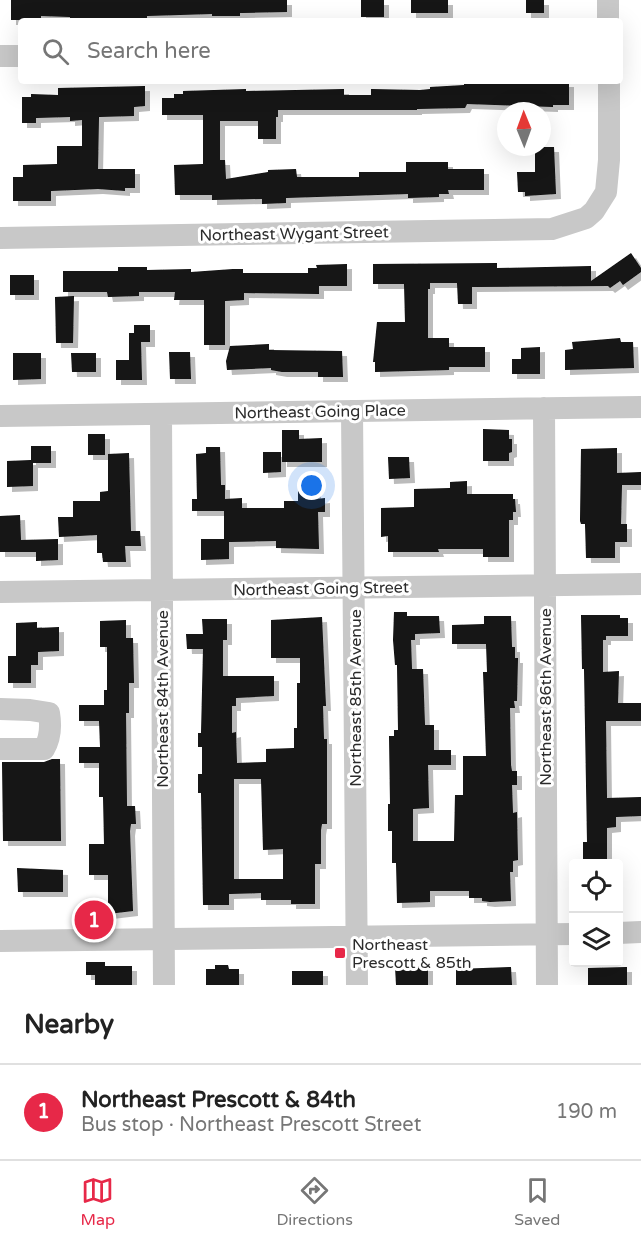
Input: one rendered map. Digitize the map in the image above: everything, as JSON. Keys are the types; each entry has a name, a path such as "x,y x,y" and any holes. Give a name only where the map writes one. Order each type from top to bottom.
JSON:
{"street":[{"path":"608,0 608,18"},
{"path":"0,56 18,56"},
{"name":"Northeast Wygant Street","path":"0,238 552,229 586,218 594,211 606,192 609,160 609,84"},
{"name":"Northeast Going Place","path":"0,416 641,407"},
{"name":"Northeast 86th Avenue","path":"544,408 547,985"},
{"name":"Northeast 85th Avenue","path":"352,411 357,985"},
{"name":"Northeast 84th Avenue","path":"161,414 164,985"},
{"name":"Northeast Going Street","path":"0,592 641,584"},
{"path":"0,710 30,710 49,713 50,721 48,742 44,749 0,749"},
{"path":"623,933 641,932"},
{"path":"0,941 569,934"}],"building":[{"path":"11,0 287,0 287,12 240,13 240,16 212,16 212,14 147,16 147,18 70,18 41,16 41,18 11,20"},
{"path":"361,0 384,0 384,17 361,17"},
{"path":"411,0 448,0 448,13 411,13"},
{"path":"526,0 544,0 544,13 526,13"},
{"path":"464,84 569,84 569,105 551,107 551,102 497,102 497,105 467,104 465,108 417,110 278,110 276,139 258,139 258,121 220,121 220,160 225,160 226,179 268,172 268,170 296,169 297,177 359,177 359,172 406,172 406,162 448,162 448,169 484,169 484,190 448,190 449,194 439,194 439,197 408,198 408,194 286,198 286,203 262,204 262,199 212,200 212,195 175,195 174,165 203,164 203,115 162,115 162,98 174,98 174,94 183,94 183,91 344,89 344,95 371,95 371,89 420,90 430,89 430,87"},
{"path":"145,86 145,106 134,107 134,116 99,117 98,169 135,169 135,188 125,188 125,191 98,189 51,191 51,201 13,201 13,177 23,177 23,165 57,164 57,146 82,146 82,120 70,121 70,117 36,118 36,123 22,123 22,97 31,97 31,94 58,95 58,88"},
{"path":"551,147 554,147 556,194 525,196 525,192 518,192 517,172 535,172 535,156 551,156"},
{"path":"631,253 641,268 641,272 623,285 620,281 610,288 608,286 472,287 472,304 458,304 457,283 430,283 428,338 449,338 449,347 485,347 485,367 375,372 375,362 373,362 377,322 405,322 404,284 373,284 373,264 497,263 497,268 591,266 591,281"},
{"path":"347,264 347,286 319,286 319,294 244,293 244,300 225,301 225,345 204,345 204,300 174,300 175,292 139,292 139,296 108,297 107,292 63,292 63,271 118,271 118,267 147,267 147,270 191,269 191,272 243,269 243,273 308,273 308,268 317,268 316,265"},
{"path":"10,275 34,275 34,295 10,295"},
{"path":"74,296 73,343 56,343 55,297"},
{"path":"134,325 150,325 150,342 141,342 142,380 116,380 116,360 129,360 129,333 134,333"},
{"path":"620,338 621,342 633,342 634,368 565,370 565,350 573,349 572,342"},
{"path":"269,344 269,350 342,351 343,377 318,377 318,372 282,372 271,370 271,368 227,370 226,361 230,346"},
{"path":"540,347 540,374 512,374 512,359 521,359 521,348"},
{"path":"169,352 190,352 191,379 170,379"},
{"path":"13,353 41,353 41,379 13,380"},
{"path":"71,353 96,353 96,372 72,372"},
{"path":"483,429 509,430 512,452 509,453 509,461 483,461"},
{"path":"282,430 299,430 299,439 322,438 322,462 282,462"},
{"path":"88,434 105,434 105,455 88,455"},
{"path":"31,446 51,446 51,463 33,463 33,486 7,487 7,461 31,460"},
{"path":"206,447 220,447 221,485 225,485 225,499 242,498 242,508 284,508 284,501 298,501 298,488 316,487 316,499 325,498 325,512 318,512 319,549 276,548 276,541 229,542 229,559 201,560 201,539 224,539 224,511 192,511 192,499 197,499 196,454 206,453"},
{"path":"617,448 617,473 641,472 641,485 622,485 621,524 627,524 627,542 615,542 615,558 586,558 585,524 581,524 580,521 581,449"},
{"path":"263,452 281,452 281,472 263,473"},
{"path":"129,453 131,531 140,531 141,546 125,546 126,562 103,562 102,553 97,553 97,535 59,537 58,517 73,517 73,501 100,501 100,492 108,491 108,454"},
{"path":"388,457 409,457 410,478 389,479"},
{"path":"467,481 467,494 513,494 516,512 513,512 513,520 509,520 509,557 483,557 483,549 388,552 388,536 381,537 381,508 414,507 414,489 450,488 450,482"},
{"path":"20,515 21,540 58,539 58,560 36,561 36,552 0,552 0,516"},
{"path":"394,612 407,612 407,616 439,616 440,633 415,634 415,640 411,640 412,669 423,669 425,725 434,725 434,750 451,750 451,765 428,765 429,808 413,809 413,841 454,841 455,795 463,795 463,756 486,756 483,672 487,672 486,644 452,644 452,625 484,624 484,616 511,616 512,647 515,647 515,658 518,658 517,701 514,701 515,708 510,708 511,765 512,771 517,771 517,785 512,785 513,813 517,812 518,860 513,861 513,872 510,872 511,901 490,902 482,901 482,898 469,898 469,891 430,891 430,902 397,903 396,863 392,863 392,831 388,831 389,736 394,736 394,730 398,730 397,665 395,665 393,640"},
{"path":"581,615 620,615 620,618 628,618 628,636 606,636 606,640 603,640 603,672 619,671 618,703 641,703 641,721 606,721 607,798 641,797 641,816 616,817 616,827 607,828 607,859 583,859 583,842 587,842 584,669 582,669"},
{"path":"322,617 326,706 323,706 324,739 327,739 327,824 322,824 321,830 321,864 315,864 315,904 291,904 291,900 261,900 261,893 229,894 229,905 203,905 201,793 198,793 198,774 202,774 202,747 198,747 198,733 201,733 203,649 187,649 186,634 203,634 202,619 227,619 227,640 223,640 223,676 274,676 274,696 236,698 236,706 232,706 232,733 236,732 237,763 266,762 266,749 294,748 294,728 297,728 297,683 300,683 300,658 271,658 271,620","holes":["234,779 261,779 263,850 283,849 283,879 234,879"]},
{"path":"126,620 126,638 133,638 134,683 129,683 129,713 126,713 127,806 135,806 136,824 131,824 130,831 133,911 108,914 108,875 89,875 89,844 104,844 103,797 99,797 99,763 79,763 79,747 100,747 99,721 79,721 79,705 104,705 104,690 107,690 107,647 100,647 100,621"},
{"path":"37,622 37,628 59,627 59,651 38,652 38,665 31,665 31,683 8,683 8,656 16,656 16,623"},
{"path":"60,759 61,841 3,841 2,762 44,762"},
{"path":"17,868 63,870 63,892 18,892"},
{"path":"401,961 415,961 415,966 428,966 428,985 396,985 395,967 401,966"},
{"path":"86,962 105,962 105,966 132,966 132,985 95,985 95,975 86,975"},
{"path":"215,965 228,965 229,969 239,969 239,985 206,985 206,969 215,969"},
{"path":"511,967 512,985 456,985 456,969"},
{"path":"627,967 627,985 588,985 588,968"},
{"path":"292,971 323,971 323,985 292,985"}],"place":[{"name":"Northeast Prescott & 84th","path":"94,920"},
{"name":"Northeast Prescott & 85th","path":"340,953"}]}
